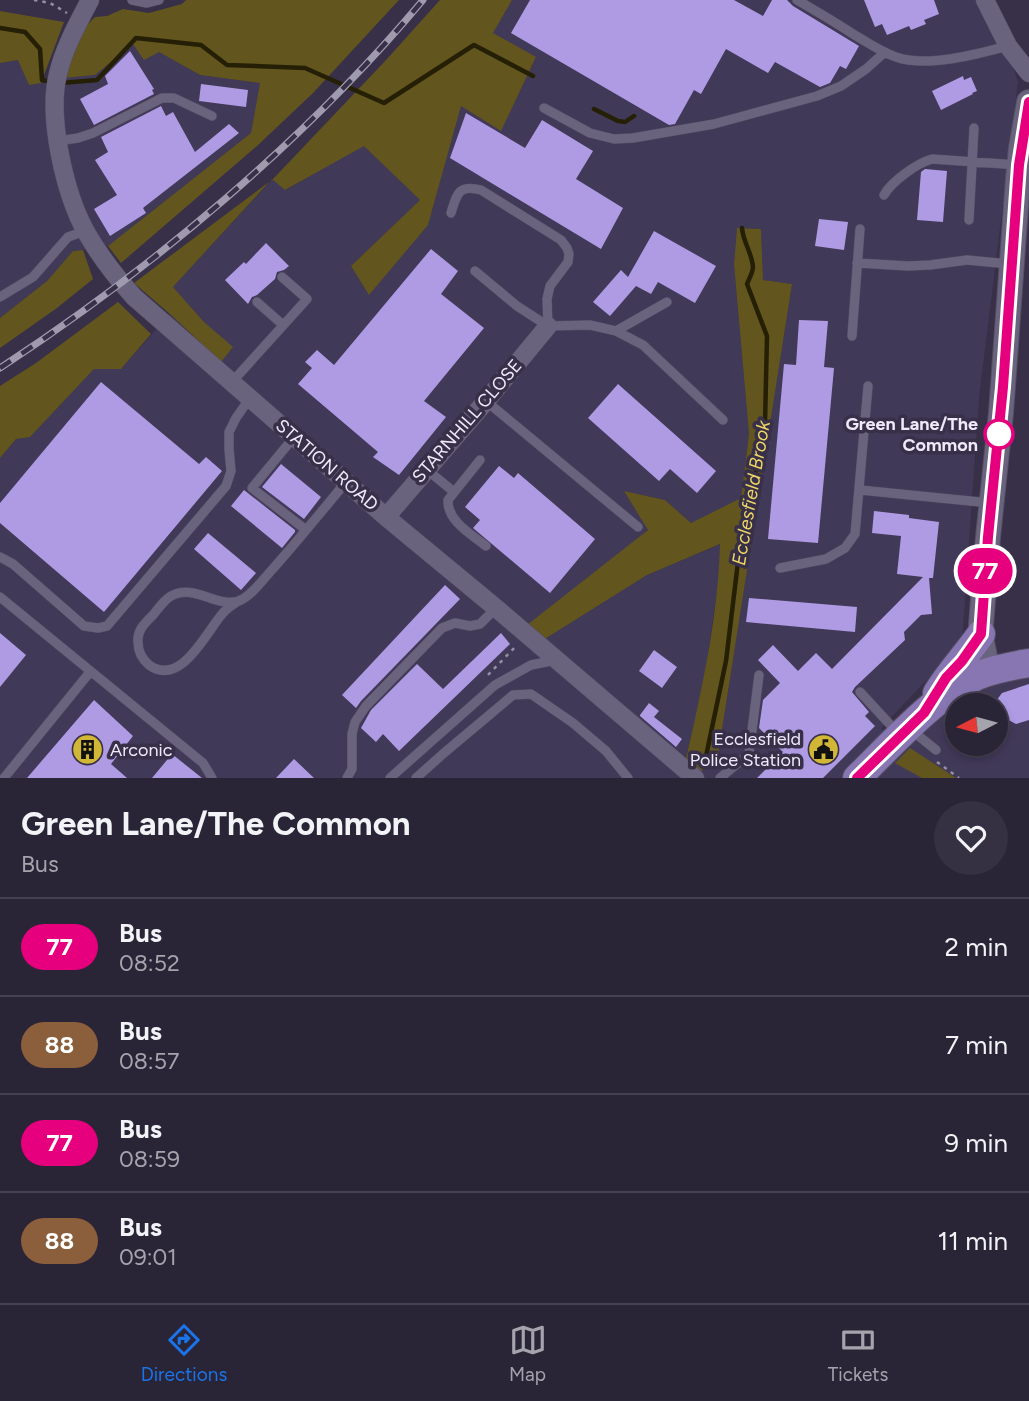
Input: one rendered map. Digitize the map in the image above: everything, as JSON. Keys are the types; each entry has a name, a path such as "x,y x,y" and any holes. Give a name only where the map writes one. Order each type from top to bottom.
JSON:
{"main road":[{"path":"988,672 981,634 984,583 1001,413 1019,165 1029,102"},
{"path":"911,726 981,634"},
{"path":"857,778 911,726 967,682 988,672 1029,663"}],"street":[{"path":"80,19 90,0"},
{"path":"985,0 1008,46 1029,73"},
{"name":"STATION ROAD","path":"80,19 62,59 54,106 58,141 71,196 85,231 106,263 134,297 294,437 695,778"},
{"name":"STARNHILL CLOSE","path":"386,517 548,326"}],"lane":[{"path":"132,0 147,3 159,0"},
{"path":"797,0 897,58 918,61 977,55 1008,46"},
{"path":"544,108 590,133 614,139 633,138 714,124 817,96 841,86 885,52"},
{"path":"58,141 93,133 162,98 174,98 212,116"},
{"path":"969,220 974,128"},
{"path":"884,195 888,188 922,161 932,159 1019,165"},
{"path":"451,213 457,195 463,188 471,187 481,190 561,240 569,254 568,262 550,286 547,299 548,326"},
{"path":"852,335 860,229"},
{"path":"0,297 33,277 68,237 85,231"},
{"path":"857,262 908,266 967,260 1012,264"},
{"path":"475,271 517,306 548,326 590,325 616,331 643,345 723,420"},
{"path":"232,382 307,299 282,276"},
{"path":"257,302 283,325"},
{"path":"616,331 667,302"},
{"path":"780,568 826,559 845,548 855,534 868,386"},
{"path":"0,557 13,564 84,626 107,626 226,486 231,471 229,432 250,398"},
{"path":"486,401 638,527"},
{"path":"294,437 252,488 306,530"},
{"path":"480,460 448,500 447,506 456,522 486,546"},
{"path":"426,469 454,492"},
{"path":"240,600 227,603 198,593 182,592 170,596 140,629 139,653 146,663 158,670 173,670 188,660 221,615 254,590 346,482"},
{"path":"860,490 991,503"},
{"path":"0,597 203,763 212,778"},
{"path":"347,778 352,769 352,734 355,722 366,706 442,628 455,623 481,624 496,608"},
{"path":"390,778 495,685 531,665 556,660"},
{"path":"4,778 90,672"},
{"path":"720,778 749,754 759,675"},
{"path":"860,692 911,726 936,750"},
{"path":"416,778 513,695 531,694 573,723 606,751 628,778"}],"path":[{"path":"34,0 50,3 80,19"}],"shaded area":[{"path":"186,0 399,0 313,93 257,146 121,263 108,246 251,133 260,83 200,75 159,52 144,60 133,44 95,75 64,78 85,27 95,17 107,16 123,9 149,13 182,4"},
{"path":"440,0 512,0 493,33 536,57 501,131 461,106 428,225 369,295 351,266 420,200 364,146 285,190 272,179"},
{"path":"512,0 990,0 1018,82 979,398 962,643 881,728 901,749 945,712 945,756 1008,756 1008,693 968,693 1029,674 1029,778 0,778 0,458 16,439 30,437 94,369 121,369 170,314 220,362 232,347 204,322 173,287 273,179 286,190 364,145 420,200 351,266 369,294 428,225 461,105 501,130 536,58 493,33","holes":["737,228 761,229 763,280 792,284 718,755 686,759 704,682 720,570 721,544 647,575 540,642 648,529 624,491 665,500 691,523 741,498 749,434 734,264"]},
{"path":"0,11 64,22 41,83 29,85 18,60 0,63"},
{"path":"133,44 159,52 200,75 260,83 251,133 108,246 73,251 47,281 0,318 0,63 19,60 29,85 95,75"},
{"path":"270,181 173,287 204,322 233,347 221,362 134,283"},
{"path":"737,228 761,229 763,280 792,284 718,755 701,771 686,759 713,626 720,544 647,575 540,642 527,625 648,530 624,491 665,500 691,523 741,498 749,434 734,264"},
{"path":"83,250 93,279 0,348 0,318 47,281 73,251"},
{"path":"118,302 151,334 121,369 94,369 30,437 16,439 0,458 0,386 36,363"},
{"path":"910,748 956,778 922,778 895,763"}],"building":[{"path":"530,0 734,0 763,16 772,0 787,0 859,46 846,69 840,66 830,83 820,87 775,62 768,73 726,49 701,94 694,90 675,124 669,125 511,33"},
{"path":"864,0 934,0 939,14 924,20 926,24 911,30 909,26 887,35 882,24 875,27"},
{"path":"130,51 154,89 154,94 94,125 80,99 108,84 105,76"},
{"path":"963,76 964,80 971,77 977,91 941,110 932,91"},
{"path":"201,84 248,90 246,107 199,101"},
{"path":"161,106 166,116 173,112 195,152 229,124 239,133 143,208 146,213 110,236 94,209 117,195 95,160 108,152 101,137"},
{"path":"466,113 525,148 542,120 593,151 576,179 623,208 601,249 450,158"},
{"path":"925,169 947,171 943,222 917,220 921,172"},
{"path":"819,219 848,222 844,250 815,246"},
{"path":"654,231 716,266 695,303 658,282 651,294 636,286 610,316 593,302 621,270 628,277"},
{"path":"266,243 289,266 277,272 275,279 252,297 248,304 225,280 244,262 246,264"},
{"path":"431,249 458,271 441,294 484,328 424,401 446,417 399,475 373,457 378,452 298,384 312,368 305,362 317,350 334,365"},
{"path":"799,320 828,321 824,367 834,368 818,543 768,539 784,364 796,365"},
{"path":"101,382 199,464 206,457 222,471 104,612 0,523 0,503"},
{"path":"618,384 716,471 697,493 670,469 659,481 588,418"},
{"path":"281,464 321,497 304,519 262,487"},
{"path":"499,466 514,478 518,473 595,539 550,593 473,528 480,520 465,507"},
{"path":"244,490 295,530 282,548 231,506"},
{"path":"874,511 939,522 933,578 929,578 932,614 921,615 904,632 905,640 855,687 852,692 869,712 865,716 875,726 823,778 757,778 783,752 759,728 763,700 780,683 758,660 773,645 798,671 816,653 832,669 923,577 897,574 901,536 872,533"},
{"path":"208,533 256,573 241,590 194,549"},
{"path":"445,585 460,599 356,708 342,695"},
{"path":"749,598 857,607 855,632 746,622"},
{"path":"0,633 26,655 0,687"},
{"path":"501,633 510,644 399,751 383,734 376,742 361,728 371,710 417,664 443,689"},
{"path":"654,650 677,667 662,688 639,671"},
{"path":"1029,684 1029,720 1016,724 1008,720 1008,693 1002,693"},
{"name":"Arconic","path":"94,700 133,736 111,764 127,778 27,778"},
{"path":"649,703 659,711 654,717 682,739 676,747 640,716"},
{"name":"Arconic","path":"172,754 202,778 152,778"},
{"path":"294,759 314,778 276,778"}],"waterway":[{"path":"0,28 25,32 40,49 42,80 52,82"},
{"path":"61,83 97,80 136,38 201,45 227,65 305,68 384,103 474,45 533,76"},
{"path":"594,109 618,121 625,122 634,116"},
{"name":"Ecclesfield Brook","path":"705,761 726,661 738,562 765,423 767,336 747,284 753,267 742,228"}],"railway":[{"path":"0,368 114,288 225,199 329,102 378,52 423,0"}],"bus line":[{"name":"77","path":"857,778 924,713 946,678 981,634 1019,165 1029,102"}],"place":[{"name":"Green Lane/The Common","path":"999,434"},
{"name":"Ecclesfield Police Station","path":"824,749"},
{"name":"Arconic","path":"87,750"}]}
